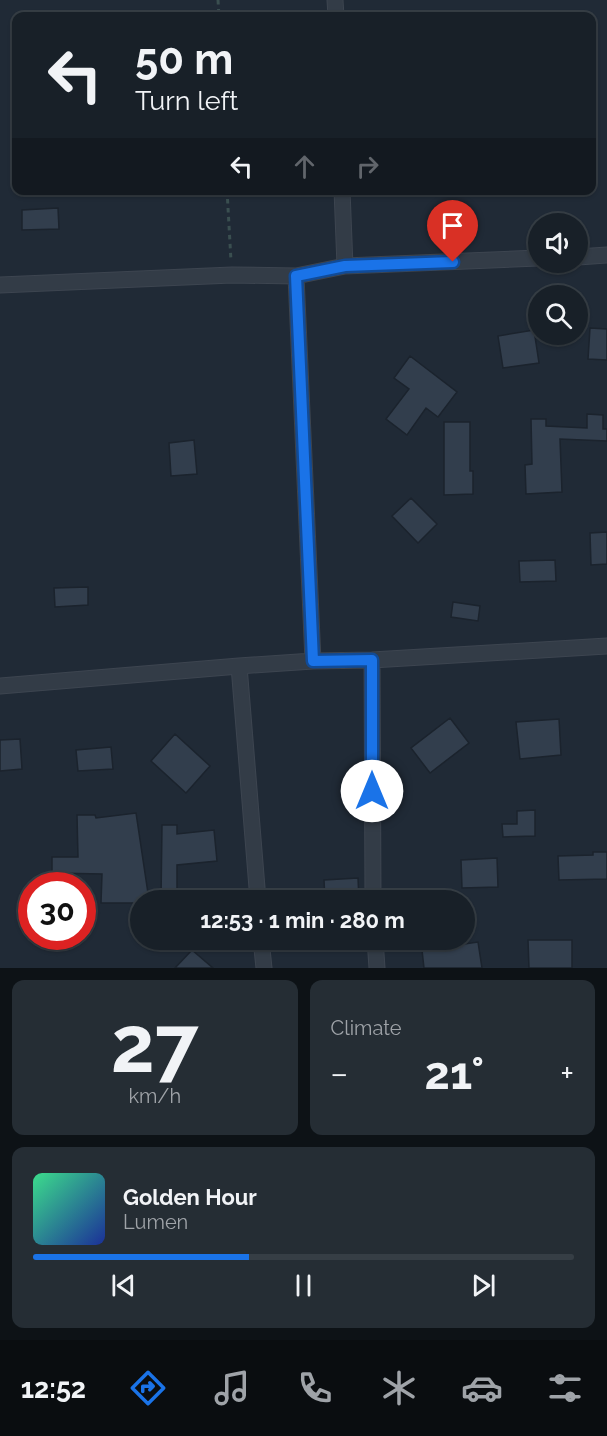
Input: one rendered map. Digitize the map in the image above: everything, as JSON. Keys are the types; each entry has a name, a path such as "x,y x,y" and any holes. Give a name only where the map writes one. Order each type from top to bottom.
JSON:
{"street":[{"path":"342,195 345,266"},
{"path":"588,256 607,255"},
{"path":"0,285 232,275 296,276 345,266 528,258"},
{"path":"296,276 313,661"},
{"path":"0,686 313,661 372,660 607,646"},
{"path":"372,660 373,890"},
{"path":"239,666 257,890"},
{"path":"262,950 264,968"},
{"path":"376,950 377,968"}],"path":[{"path":"227,195 232,275"}],"building":[{"path":"58,208 59,229 22,230 22,210"},
{"path":"590,328 607,329 607,360 588,359"},
{"path":"528,331 528,345 536,345 539,363 503,368 498,336"},
{"path":"410,356 457,392 438,417 426,408 407,435 386,419 409,389 394,378"},
{"path":"587,414 603,415 603,429 607,429 607,441 560,439 562,492 526,494 525,465 532,464 531,419 546,419 546,426 587,428"},
{"path":"444,422 470,422 470,471 473,471 473,494 444,495"},
{"path":"194,440 197,474 171,476 169,443"},
{"path":"411,498 437,524 418,543 392,516"},
{"path":"607,532 607,564 591,565 590,533"},
{"path":"555,560 556,581 520,582 519,561"},
{"path":"88,587 88,605 55,607 54,588"},
{"path":"453,602 480,606 478,621 451,617"},
{"path":"450,718 469,743 430,773 411,748"},
{"path":"559,719 561,755 520,759 516,722"},
{"path":"175,734 210,766 186,793 151,761"},
{"path":"20,739 22,769 0,771 0,740"},
{"path":"111,747 113,769 78,771 76,750"},
{"path":"535,810 535,836 503,837 502,824 517,824 517,811"},
{"path":"136,813 148,890 130,890 130,903 101,903 102,874 52,872 52,857 78,857 77,815 95,815 96,818"},
{"path":"162,825 177,825 177,834 214,830 217,861 177,865 177,890 161,890"},
{"path":"593,852 607,852 607,879 559,880 558,856 593,855"},
{"path":"497,858 498,887 462,888 461,860"},
{"path":"358,878 359,890 324,890 324,880"},
{"path":"528,940 572,940 572,968 529,968"},
{"path":"475,942 478,942 482,968 424,968 422,950 475,950"},
{"path":"192,950 213,968 175,968"}],"route":[{"path":"372,791 372,660 313,661 296,276 345,266 453,262"}]}
